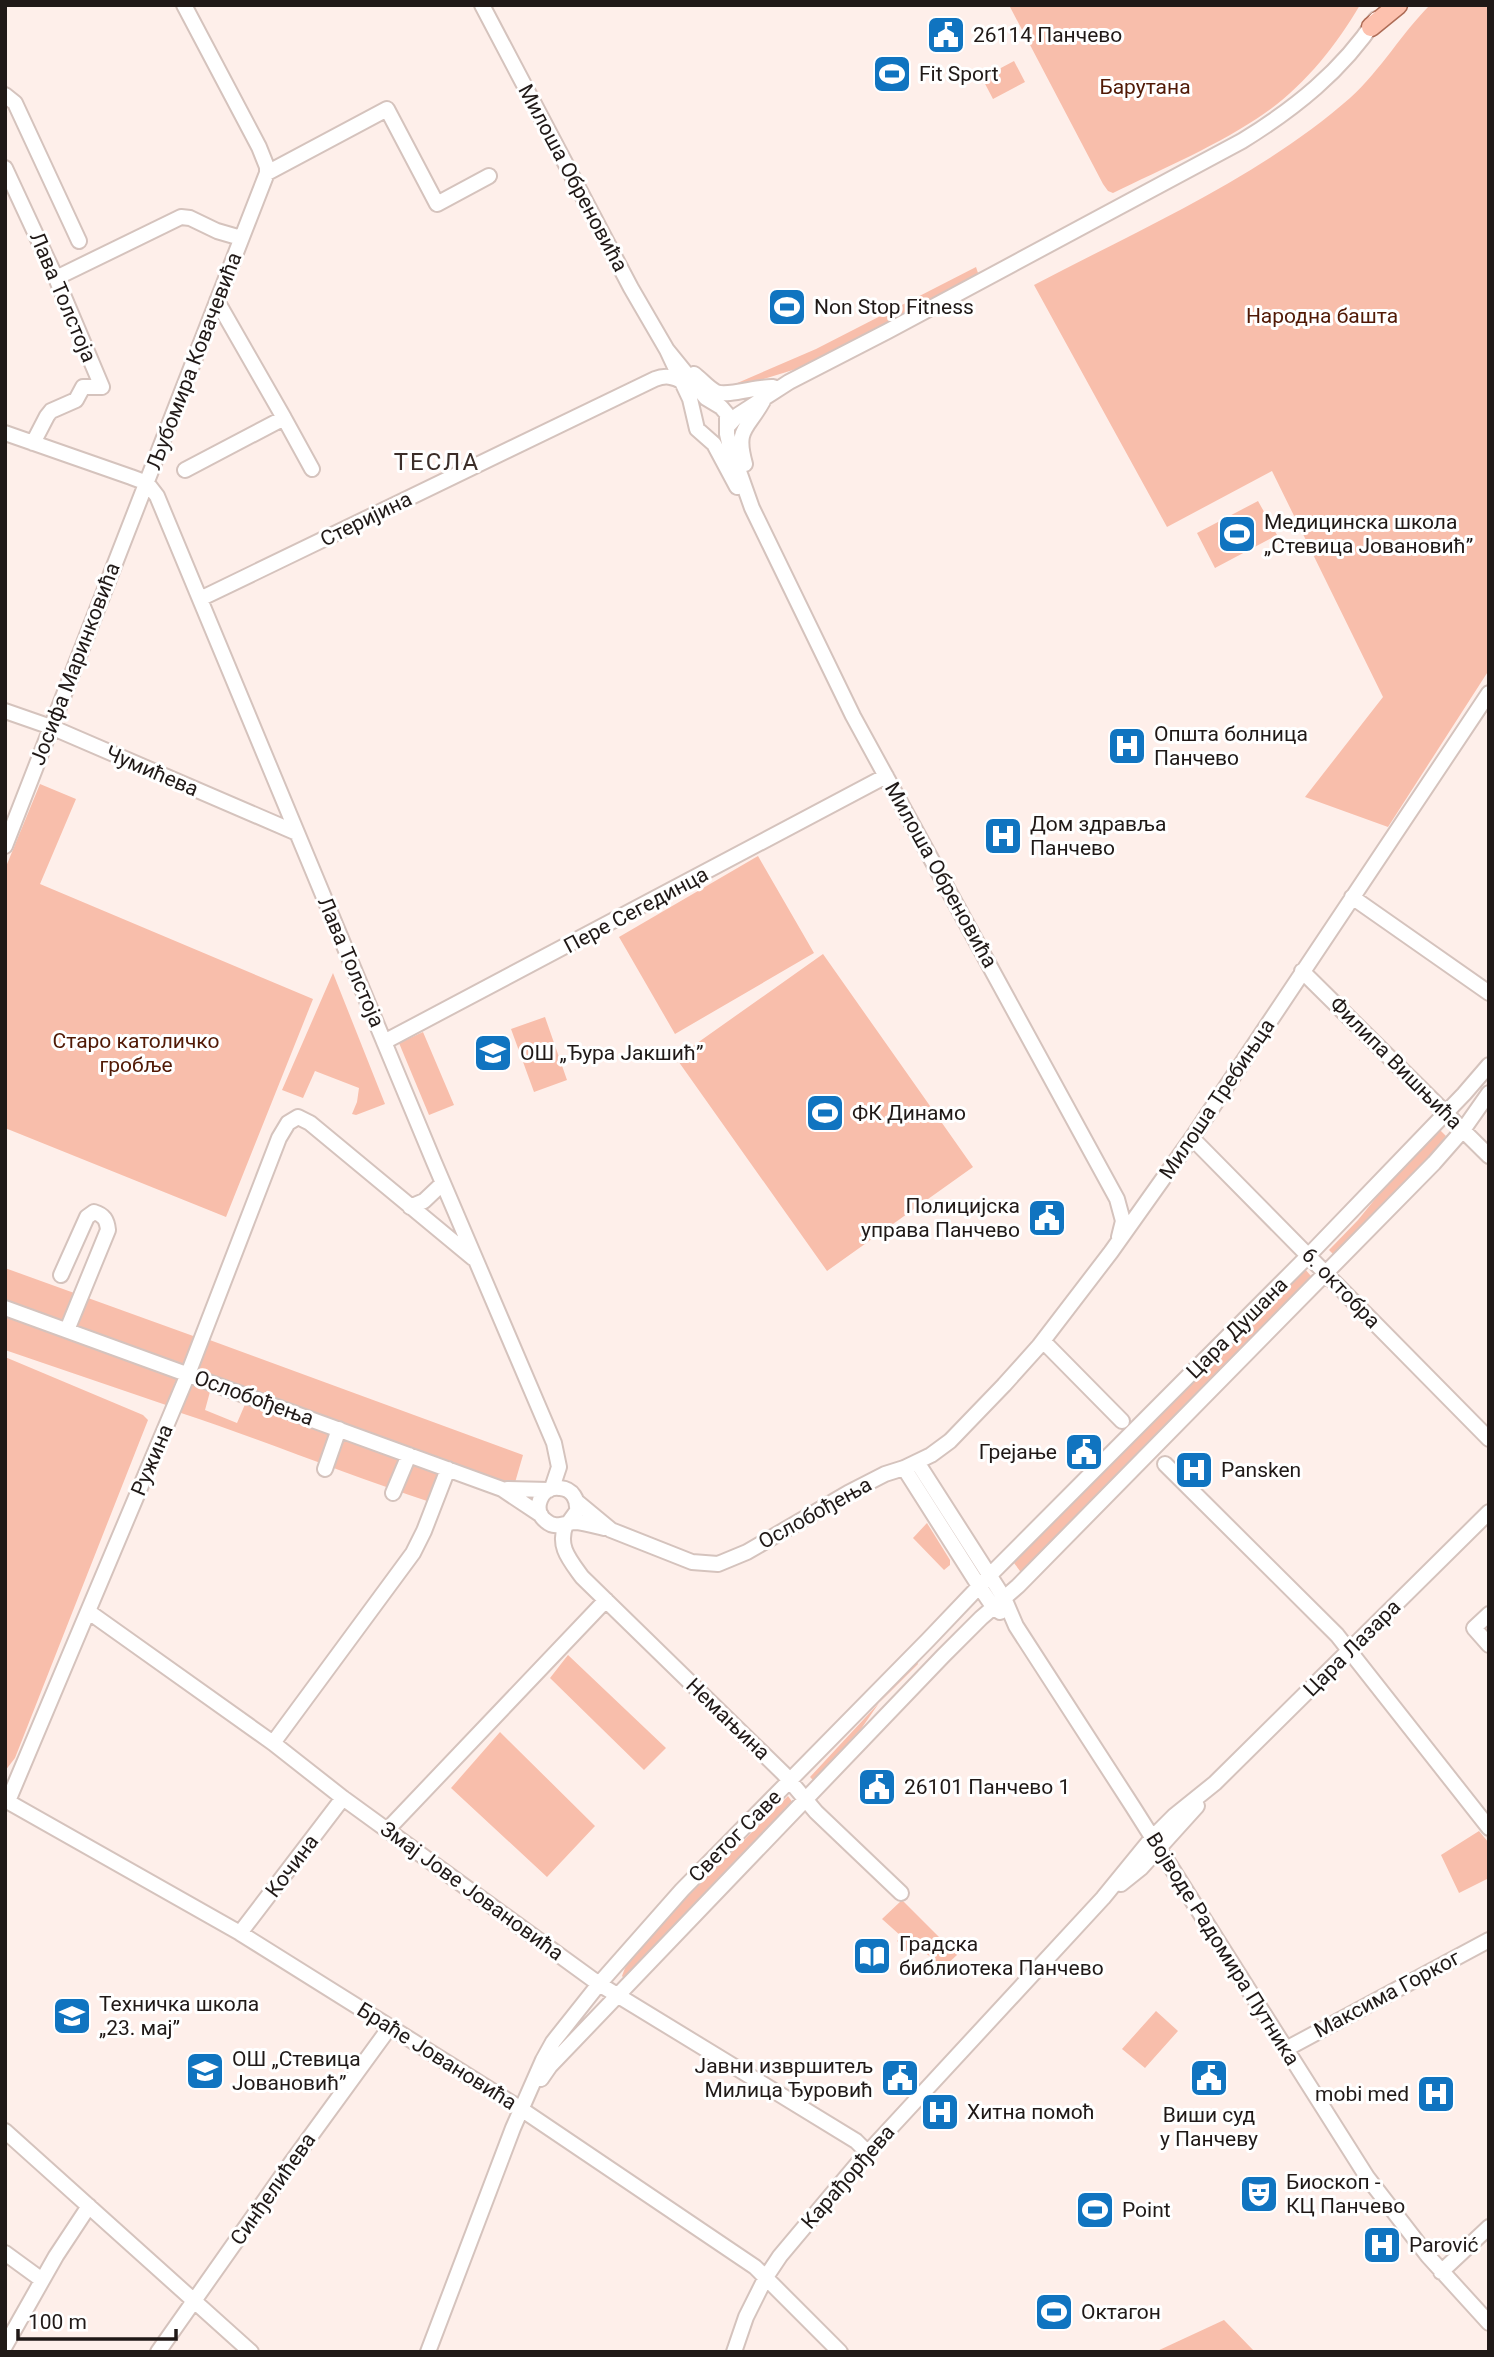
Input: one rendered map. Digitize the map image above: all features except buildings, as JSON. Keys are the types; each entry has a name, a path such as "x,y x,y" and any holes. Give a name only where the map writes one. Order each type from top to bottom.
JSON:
{"main road":[{"path":"1371,27 1377,5"},
{"path":"1371,27 1398,5"}],"street":[{"path":"184,5 259,147 267,173 387,109 437,204 489,176"},
{"name":"Милоша Обреновића","path":"482,5 631,288 667,350"},
{"path":"706,437 718,437 738,415 768,393 1242,141 1294,107 1341,65 1386,5"},
{"path":"5,95 15,103 79,241"},
{"name":"Лава Толстоја","path":"5,168 102,387 83,387 76,400 51,411 33,443"},
{"name":"Љубомира Ковачевића","path":"147,483 267,173"},
{"name":"Љубомира Ковачевића","path":"56,278 181,218 190,218 217,231 241,238"},
{"path":"217,301 312,469"},
{"path":"667,350 706,398 727,414 727,439 752,508"},
{"path":"667,350 692,405 697,429 718,451 734,482 752,508"},
{"path":"680,365 713,390 723,394 758,387 768,393"},
{"name":"Стеријина","path":"202,598 655,379 665,376 682,382"},
{"path":"695,418 702,407 768,393"},
{"path":"746,490 741,436 768,393"},
{"path":"185,471 284,418"},
{"path":"5,433 147,483"},
{"name":"Лава Толстоја","path":"147,483 158,496 202,598 443,1183 564,1461 575,1498"},
{"name":"Јосифа Маринковића","path":"5,846 147,483"},
{"name":"Милоша Обреновића","path":"752,508 853,716 1117,1199 1123,1221 1117,1241"},
{"name":"Милоша Требињца","path":"910,1465 950,1441 1004,1385 1043,1340 1149,1199 1489,693"},
{"name":"Чумићева","path":"5,711 51,727 297,833"},
{"name":"Пере Сегединца","path":"384,1042 886,776"},
{"path":"1352,897 1489,993"},
{"name":"Филипа Вишњића","path":"1302,971 1489,1156"},
{"name":"Цара Душана","path":"984,1581 1309,1255 1489,1065"},
{"name":"Цара Душана","path":"999,1603 1030,1575 1434,1163 1463,1130 1489,1093"},
{"name":"Ружина","path":"7,1801 188,1374 279,1138 292,1119 300,1117 310,1123 410,1207"},
{"name":"6. октобра","path":"1192,1138 1489,1439"},
{"path":"443,1183 424,1201 410,1207 476,1261"},
{"path":"1117,1199 1133,1203 1149,1199"},
{"path":"61,1275 87,1217 94,1212 100,1214 105,1219 108,1230 67,1330"},
{"name":"Ослобођења","path":"5,1308 502,1489 544,1518"},
{"path":"1043,1340 1122,1420"},
{"path":"324,1469 339,1429"},
{"name":"Лава Толстоја","path":"550,1489 559,1467 554,1443"},
{"path":"393,1493 409,1455"},
{"path":"1165,1464 1350,1650 1489,1828"},
{"name":"Ослобођења","path":"575,1498 611,1530 692,1562 718,1564 747,1552 848,1493 910,1465"},
{"name":"Војводе Радомира Путника","path":"910,1465 1156,1843 1367,2177 1441,2272 1489,2323"},
{"path":"273,1743 413,1553 448,1469"},
{"path":"562,1488 575,1498 577,1511 562,1534 563,1549 582,1577 569,1570 560,1559 544,1518 540,1501 550,1489 562,1488"},
{"name":"Ослобођења","path":"502,1489 550,1489"},
{"name":"Цара Лазара","path":"1156,1843 1174,1816 1215,1783 1489,1512"},
{"path":"544,1518 554,1525 584,1523 611,1530"},
{"name":"Немањина","path":"582,1577 790,1780 806,1800 901,1893"},
{"name":"Светог Саве","path":"428,2352 521,2109 553,2042 682,1890 984,1581"},
{"path":"388,1829 606,1600"},
{"name":"Светог Саве","path":"521,2109 550,2066 934,1666 999,1603"},
{"name":"Змај Јове Јовановића","path":"89,1612 273,1743 344,1798 617,1996 856,2141 867,2152"},
{"path":"1489,1614 1474,1628 1489,1645"},
{"name":"Кочина","path":"240,1933 344,1798"},
{"name":"Браће Јовановића","path":"7,1801 240,1933 521,2109 755,2267 840,2352"},
{"name":"Карађорђева","path":"734,2352 746,2317 780,2256 867,2152 1156,1843"},
{"name":"Максима Горког","path":"1286,2049 1489,1940"},
{"name":"Синђелићева","path":"158,2352 390,2027"},
{"path":"5,2131 251,2352"},
{"path":"5,2346 42,2280 89,2206"},
{"path":"1441,2272 1489,2227"},
{"path":"5,2253 42,2280"}],"green space":[{"name":"Барутана","path":"1009,5 1360,5 1318,64 1280,102 1230,135 1113,193 1103,184"},
{"name":"Народна башта","path":"1430,5 1489,5 1489,670 1388,827 1305,797 1383,697 1272,471 1167,527 1034,285 1238,178 1315,127 1361,87"},
{"path":"1014,61 1025,82 993,99 982,78"},
{"path":"976,267 978,273 920,309 806,366 737,387 735,384 816,349"},
{"name":"Медицинска школа „Стевица Јовановић”","path":"1258,501 1277,535 1215,568 1197,533"},
{"name":"Старо католичко гробље","path":"40,784 76,799 40,884 313,999 226,1217 5,1128 5,869"},
{"path":"758,856 814,953 675,1034 619,937"},
{"name":"ФК Динамо","path":"823,954 973,1167 827,1271 676,1058"},
{"path":"333,973 385,1104 356,1115 352,1114 359,1088 315,1071 303,1098 282,1090"},
{"path":"545,1017 567,1080 534,1092 511,1029"},
{"path":"423,1032 454,1105 429,1115 399,1043"},
{"path":"1440,1130 1446,1136 1404,1188 1336,1257 1329,1250 1388,1183"},
{"path":"5,1268 196,1337 183,1367 5,1304"},
{"path":"1304,1268 1311,1276 1270,1323 1023,1575 1014,1563"},
{"path":"5,1316 177,1378 166,1405 5,1350"},
{"path":"207,1339 523,1455 514,1486 195,1372"},
{"path":"5,1357 143,1415 148,1420 15,1758 5,1771"},
{"path":"189,1380 211,1388 205,1410 237,1423 246,1402 441,1472 430,1502 178,1412"},
{"path":"927,1523 950,1560 950,1565 944,1570 913,1538"},
{"path":"568,1655 666,1748 644,1770 550,1678"},
{"path":"917,1662 879,1703 861,1729 813,1780 810,1777"},
{"path":"500,1732 595,1826 547,1877 451,1788"},
{"path":"788,1796 793,1803 626,1981 622,1976 625,1968 663,1921"},
{"path":"1479,1831 1489,1843 1489,1878 1459,1893 1441,1855"},
{"path":"902,1900 957,1955 944,1967 920,1949 912,1956 897,1941 901,1936 882,1919"},
{"path":"1156,2011 1178,2031 1145,2068 1122,2049"},
{"path":"1224,2320 1255,2352 1155,2352"}],"place":[{"name":"26114 Панчево","path":"946,35"},
{"name":"Fit Sport","path":"892,74"},
{"name":"Non Stop Fitness","path":"787,307"},
{"name":"Медицинска школа „Стевица Јовановић”","path":"1237,534"},
{"name":"Општа болница Панчево","path":"1127,746"},
{"name":"Дом здравља Панчево","path":"1003,836"},
{"name":"ОШ „Ђура Јакшић”","path":"493,1053"},
{"name":"ФК Динамо","path":"825,1113"},
{"name":"Полицијска управа Панчево","path":"1047,1218"},
{"name":"Грејање","path":"1084,1452"},
{"name":"Pansken","path":"1194,1470"},
{"name":"26101 Панчево 1","path":"877,1787"},
{"name":"Градска библиотека Панчево","path":"872,1956"},
{"name":"Техничка школа „23. мај”","path":"72,2016"},
{"name":"ОШ „Стевица Јовановић”","path":"205,2071"},
{"name":"Јавни извршитељ Милица Ђуровић","path":"900,2078"},
{"name":"Виши суд у Панчеву","path":"1209,2078"},
{"name":"mobi med","path":"1436,2094"},
{"name":"Хитна помоћ","path":"940,2112"},
{"name":"Биоскоп - КЦ Панчево","path":"1259,2194"},
{"name":"Point","path":"1095,2210"},
{"name":"Parović","path":"1382,2245"},
{"name":"Октагон","path":"1054,2312"}],"district":[{"name":"ТЕСЛА","path":"437,462"}]}
